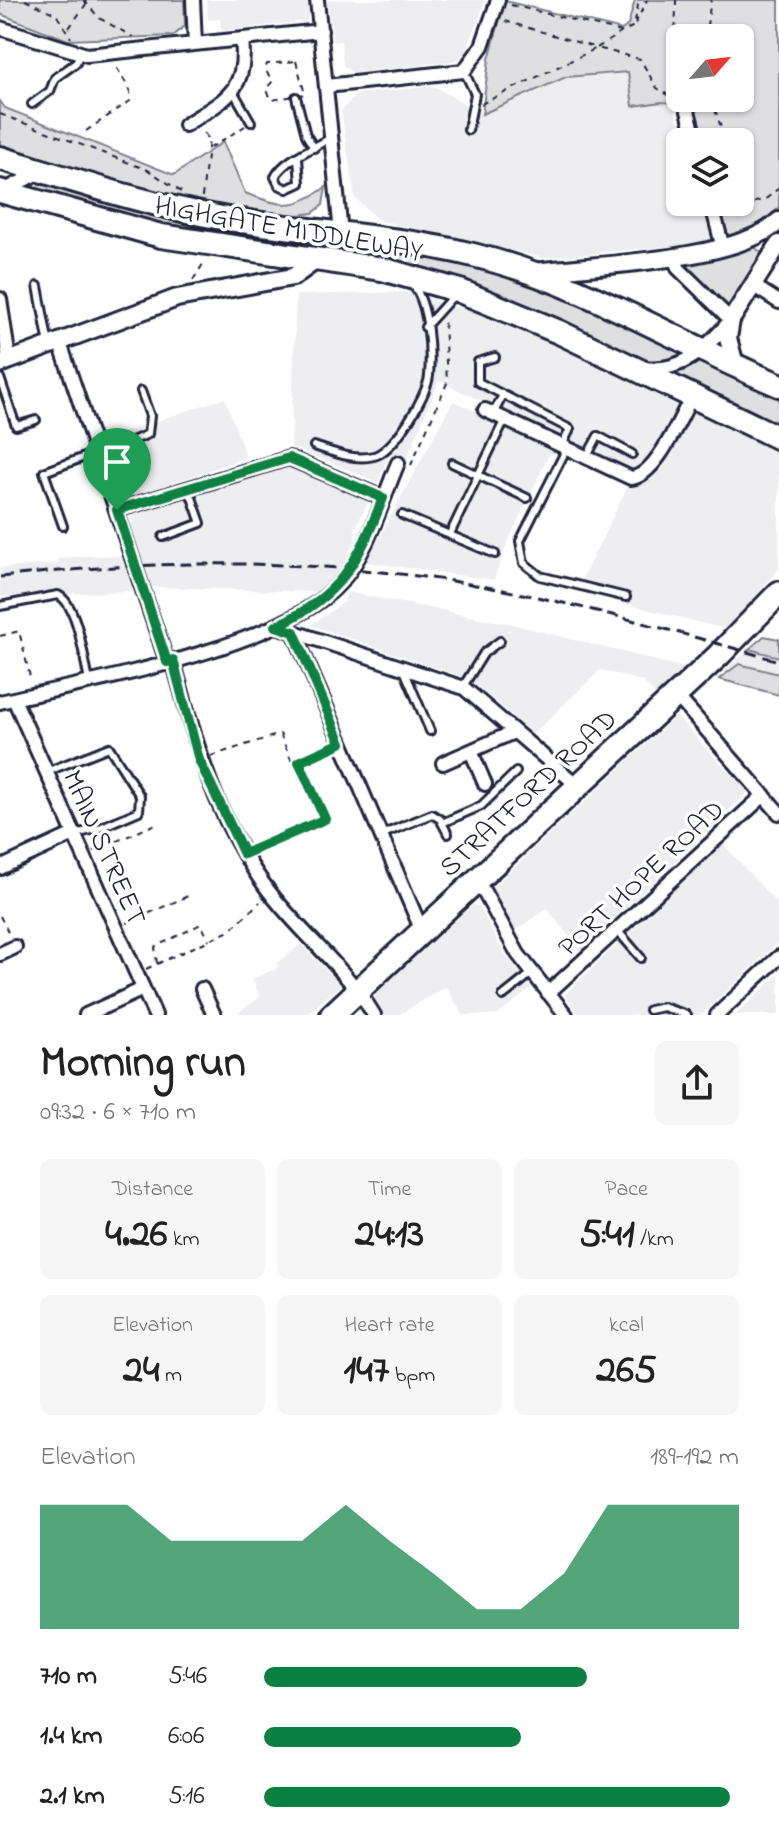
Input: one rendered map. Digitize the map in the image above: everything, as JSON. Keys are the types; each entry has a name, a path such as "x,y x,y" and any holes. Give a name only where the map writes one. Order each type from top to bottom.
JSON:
{"highway":[{"name":"HIGHGATE MIDDLEWAY","path":"0,158 196,213 472,254 534,272 611,303 779,385"},
{"name":"HIGHGATE MIDDLEWAY","path":"0,196 26,199 161,236 399,272 460,291 559,332 779,438"},
{"name":"STRATFORD ROAD","path":"332,1015 771,606 779,593"}],"street":[{"path":"193,0 195,44"},
{"path":"317,0 341,233"},
{"path":"326,86 401,81 464,71 482,46 498,1"},
{"path":"0,28 76,52 109,53 321,31"},
{"path":"190,122 240,83 245,64 242,39"},
{"path":"0,196 43,171"},
{"path":"715,216 723,248"},
{"path":"534,272 723,248 761,235 779,221"},
{"path":"626,365 669,367 696,358 731,320 776,248 761,235"},
{"path":"675,256 678,268 731,320"},
{"path":"0,299 5,362 177,298 293,277 319,258"},
{"path":"754,286 779,302"},
{"path":"731,320 728,338 735,365"},
{"path":"54,342 98,454 170,661 199,760 244,854 269,892 359,991 374,1015"},
{"path":"494,414 631,478 640,478 651,470 691,398"},
{"path":"117,510 289,458 383,498"},
{"path":"0,702 170,661 276,626 305,613 342,581 364,546 398,463"},
{"path":"276,626 462,688 578,786"},
{"path":"294,632 422,931"},
{"path":"676,695 779,813"},
{"name":"MAIN STREET","path":"14,699 46,772 79,833 83,856 155,1015"},
{"path":"443,763 514,732"},
{"path":"471,751 485,784"},
{"name":"PORT HOPE ROAD","path":"548,993 764,795"},
{"path":"0,868 79,833"},
{"path":"478,881 532,973 566,1015"},
{"path":"0,954 15,947"},
{"path":"717,1015 779,957"},
{"path":"86,1015 143,989"},
{"path":"202,989 214,1015"}],"lane":[{"path":"32,104 50,91 55,78 76,63 76,52"},
{"path":"464,71 471,81 475,102 468,130"},
{"path":"233,91 251,122"},
{"path":"296,97 306,135 314,148"},
{"path":"298,158 300,183 287,189 279,185 275,177 279,169 332,137"},
{"path":"314,446 350,457 377,455 392,443 413,412 429,378 425,327 416,288 399,272"},
{"path":"38,286 54,342"},
{"path":"425,327 447,300 460,291"},
{"path":"495,357 478,362 477,381 570,429 520,541 524,563 540,576 626,597"},
{"path":"0,378 16,426 36,420"},
{"path":"63,526 44,472 148,434 150,416 141,391"},
{"path":"450,534 480,474 494,414 503,395"},
{"path":"586,458 598,436 632,454"},
{"path":"452,463 527,498"},
{"path":"163,537 201,523 188,487"},
{"path":"402,515 495,554"},
{"path":"0,606 58,595 65,598 72,612 89,681"},
{"path":"462,688 484,653 500,641"},
{"path":"402,667 430,731"},
{"path":"46,772 109,747 140,796 139,811 79,833"},
{"path":"442,823 481,806 516,772"},
{"path":"381,835 432,814 448,834"},
{"path":"617,930 641,958"},
{"path":"503,996 532,973"},
{"path":"649,1010 663,1007 687,1015"}],"path":[{"path":"25,0 56,14 68,29 76,52"},
{"path":"634,26 639,0"},
{"path":"475,102 483,104 597,48 634,26 647,0"},
{"path":"676,0 676,24"},
{"path":"707,24 711,0"},
{"path":"68,29 87,1 99,18 127,33 149,51"},
{"path":"498,1 622,32"},
{"path":"492,18 640,59 657,88 666,94"},
{"path":"86,131 130,101 130,90 109,53"},
{"path":"296,61 301,67 305,94 296,97 272,100 266,89 273,81 265,70 267,64 296,61"},
{"path":"1,114 148,170 191,201"},
{"path":"190,122 209,140 201,203"},
{"path":"208,149 251,122"},
{"path":"754,203 779,188"},
{"path":"177,298 175,289 190,285 209,254"},
{"path":"0,636 19,631 34,694"},
{"path":"199,760 280,734 293,764 341,743"},
{"path":"244,854 325,819 299,762"},
{"path":"83,856 156,824"},
{"path":"136,974 229,931 269,892"},
{"path":"115,928 188,896"},
{"path":"0,916 15,947"},
{"path":"157,964 155,947 201,924 209,941"}],"shaded area":[{"path":"0,0 184,0 185,26 173,36 68,40 0,14"},
{"path":"206,0 311,0 312,8 306,21 222,31 220,19 208,20"},
{"path":"327,0 486,0 464,57 353,73 343,65 341,41 333,42"},
{"path":"635,0 779,0 779,208 752,230 724,239 718,216 754,216 754,128 697,128 693,112 754,112 754,24 666,24 666,102 633,106 628,72 566,77 482,114 489,59 505,1 622,30 628,25"},
{"path":"628,72 666,103 666,112 676,112 680,128 666,128 666,216 705,216 713,242 544,258 378,220 355,198 341,111 357,94 434,86 482,114 566,77"},
{"path":"0,101 5,108 174,175 223,142 245,193 287,204 304,200 326,187 323,205 313,213 299,215 194,205 0,151"},
{"path":"32,180 482,263 560,289 695,354 673,361 638,362 480,292 191,237 17,189"},
{"path":"753,246 766,256 730,313 683,269 682,262"},
{"path":"408,292 450,306 495,315 779,451 779,568 728,630 576,591 635,472 439,381 406,461 390,454 378,482 291,447 296,295"},
{"path":"703,357 779,392 779,433 657,374 690,365"},
{"path":"225,398 246,457 124,500 103,439"},
{"path":"453,401 553,446 506,546 494,580 366,562"},
{"path":"290,463 369,500 355,529 355,541 335,580 320,592 152,587 131,526 137,510"},
{"path":"122,556 133,591 0,597 0,568 58,564 57,559"},
{"path":"347,592 511,624 689,669 657,696 642,681 600,670 533,734 469,679 311,625 344,602"},
{"path":"764,636 779,639 779,696 716,679"},
{"path":"764,636 779,639 779,657 749,649"},
{"path":"739,664 779,674 779,695 719,679"},
{"path":"676,716 748,792 580,951 547,908 515,931 491,889"},
{"path":"723,844 779,906 779,942 701,1015 580,1015 564,995"},
{"path":"473,905 479,906 503,951 531,988 498,1015 463,1015 446,987 398,1015 383,1015 373,997 376,993"},
{"path":"301,944 340,985 307,1015 235,1015 260,997 252,979 278,968 277,963"},
{"path":"779,974 779,1015 735,1015 752,1000"}],"railway":[{"path":"0,577 106,568 212,564 372,571 514,592 647,624 779,661"}],"route":[{"path":"289,458 359,485 383,498 364,546 342,581 305,613 276,626 294,632 341,743 299,762 325,819 244,854 199,760 173,660 167,662 117,510 273,460 289,458"}]}
